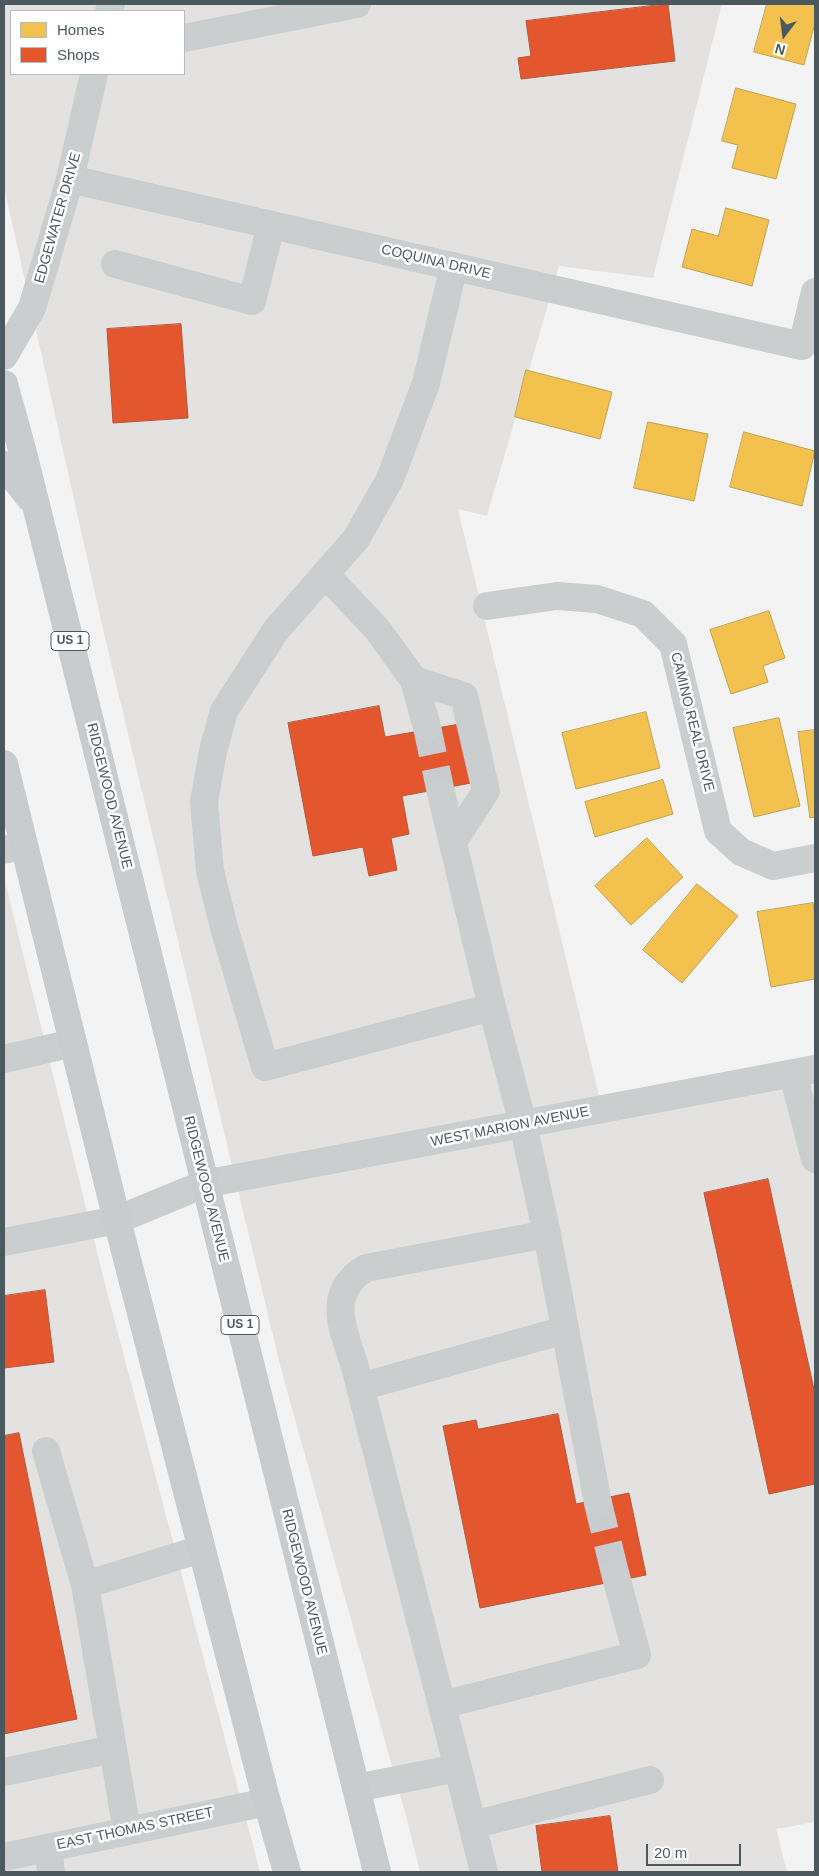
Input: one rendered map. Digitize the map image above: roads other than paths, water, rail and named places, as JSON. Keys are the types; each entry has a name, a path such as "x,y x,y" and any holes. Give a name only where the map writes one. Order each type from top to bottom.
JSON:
{"main road":[{"name":"RIDGEWOOD AVENUE","path":"4,384 23,453 377,1872"},
{"name":"RIDGEWOOD AVENUE","path":"4,465 36,505"},
{"path":"4,764 14,847 73,1043 116,1220 267,1802 287,1872"}],"street":[{"path":"185,38 357,4"},
{"name":"EDGEWATER DRIVE","path":"4,356 32,308 70,179 94,75"},
{"name":"COQUINA DRIVE","path":"70,179 802,346 815,292"},
{"path":"115,264 252,301 272,225"},
{"path":"454,266 426,383 390,479 356,538 276,630 224,711 213,751 204,802 210,871 225,931 265,1067 492,1007"},
{"path":"324,574 377,629 414,680 427,727"},
{"name":"CAMINO REAL DRIVE","path":"487,606 557,596 597,599 643,614 673,644 718,832 741,852 773,866 815,858"},
{"path":"414,680 464,696 486,791 453,842"},
{"path":"441,793 547,1234 598,1504"},
{"path":"4,1059 73,1043"},
{"path":"804,1072 815,1159"},
{"name":"WEST MARION AVENUE","path":"4,1242 116,1220 204,1184 804,1072"},
{"path":"484,1872 343,1328 340,1310 344,1291 353,1276 366,1268 547,1234"},
{"path":"360,1388 565,1330"},
{"path":"46,1451 85,1585 127,1831"},
{"path":"85,1585 201,1549"},
{"path":"442,1705 637,1655 615,1573"},
{"path":"4,1772 113,1750"},
{"path":"356,1788 458,1768"},
{"path":"472,1825 650,1780"},
{"name":"EAST THOMAS STREET","path":"4,1857 49,1860 127,1831 267,1802"}],"tunnel":[{"path":"427,727 441,793"},
{"path":"598,1503 615,1573"}]}
